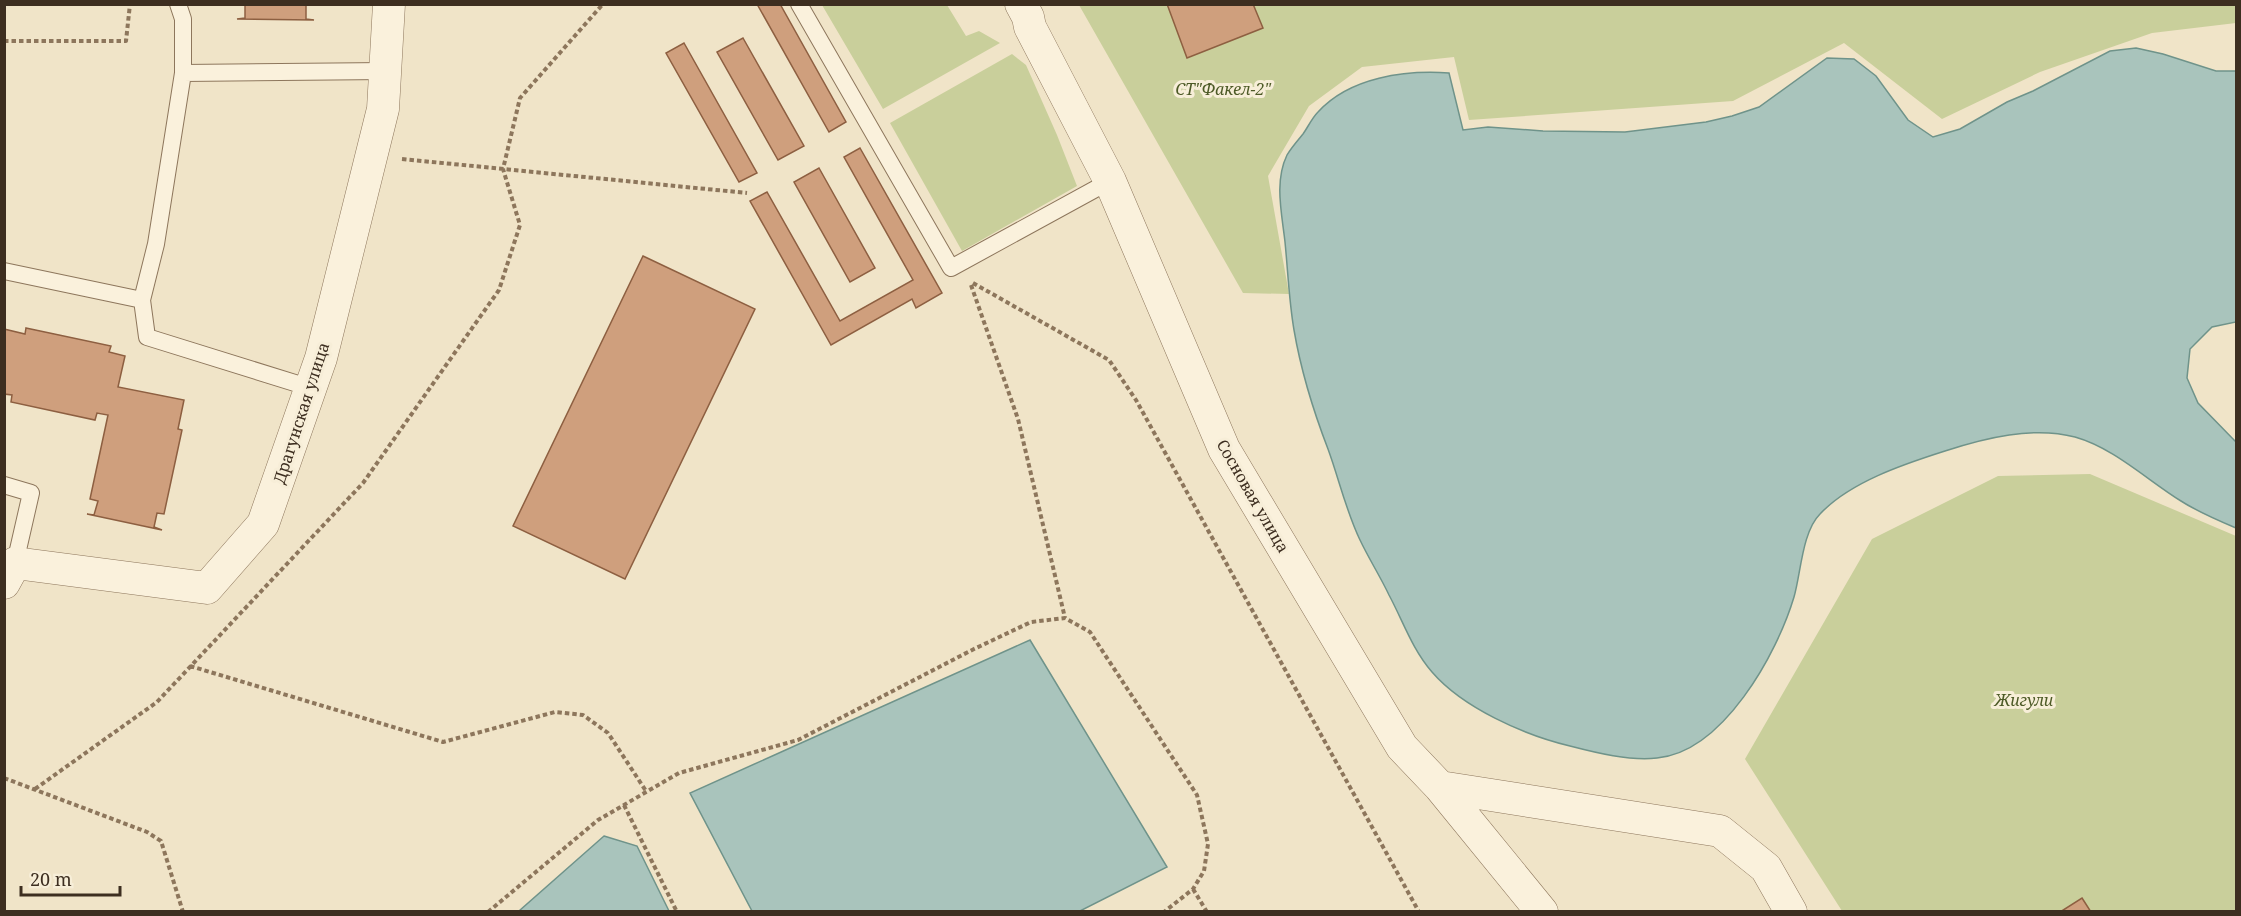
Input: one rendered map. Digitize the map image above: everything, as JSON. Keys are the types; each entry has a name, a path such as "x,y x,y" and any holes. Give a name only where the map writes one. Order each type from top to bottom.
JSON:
{"street":[{"name":"Драгунская улица","path":"10,573 207,588 263,524 321,358 372,155 383,109 389,4"},
{"name":"Сосновая улица","path":"1033,9 1030,27 1110,181 1224,449 1402,747 1440,787 1542,912"},
{"path":"1440,787 1720,831 1766,868 1791,912"}],"lane":[{"path":"178,4 183,19 183,73 156,244 142,300 147,337 310,388"},
{"path":"799,4 951,268 1110,181"},
{"path":"183,73 386,71"},
{"path":"4,270 142,300"},
{"path":"4,485 31,493 10,573"}],"path":[{"path":"4,41 126,41 130,4"},
{"path":"35,789 157,702 363,483 499,290 520,225 503,170 520,98 603,4"},
{"path":"372,155 747,193"},
{"path":"1065,618 1018,419 969,281 1109,360 1136,400 1419,912"},
{"path":"488,912 598,820 679,772 798,740 1031,622 1065,618 1090,632 1197,795 1208,844 1204,871 1193,889 1164,912"},
{"path":"190,666 443,742 555,712 583,715 608,733 646,791"},
{"path":"4,778 147,832 161,841 183,912"},
{"path":"624,805 677,912"},
{"path":"1193,889 1208,912"}],"green space":[{"name":"СТ\"Факел-2\"","path":"2236,4 2236,23 2152,33 2040,72 1942,119 1844,43 1733,101 1469,120 1454,57 1362,67 1309,106 1268,176 1289,294 1243,293 1079,5"},
{"path":"822,5 947,5 966,36 979,31 1000,43 883,109"},
{"path":"1012,54 1026,65 1077,186 962,251 890,123"},
{"name":"Жигули","path":"2090,474 2236,536 2236,911 1842,911 1745,759 1872,539 1998,476"}],"water":[{"path":"2136,48 2216,71 2236,71 2236,322 2212,327 2190,349 2187,378 2198,403 2236,442 2236,528 2187,505 2117,457 2089,442 2059,434 2009,435 1960,446 1878,475 1846,492 1820,514 1809,531 1794,597 1786,620 1761,671 1744,697 1725,719 1704,738 1681,752 1657,758 1624,757 1602,754 1533,735 1477,708 1445,685 1432,672 1413,644 1355,529 1312,405 1294,330 1281,209 1281,176 1289,152 1316,114 1331,100 1362,83 1379,78 1414,73 1449,73 1463,130 1488,127 1543,131 1625,132 1706,122 1732,116 1759,107 1827,58 1854,59 1876,76 1908,120 1933,137 1960,129 2007,102 2110,51"},
{"path":"1030,640 1167,867 1080,911 752,911 690,793"},
{"path":"604,836 637,846 669,911 519,911"}],"building":[{"path":"245,4 306,4 306,19 314,20 237,19 245,18"},
{"path":"757,4 780,4 846,122 829,132"},
{"path":"1167,4 1253,4 1263,28 1187,58"},
{"path":"743,38 804,146 778,160 717,52"},
{"path":"684,43 757,173 739,182 666,53"},
{"path":"860,148 942,293 916,308 912,299 831,345 750,201 767,192 840,321 913,280 844,157"},
{"path":"819,168 875,268 850,282 794,182"},
{"path":"643,256 755,309 625,579 513,526"},
{"path":"26,328 111,346 109,352 125,356 118,387 184,400 178,429 182,430 164,514 157,513 154,527 162,530 87,514 94,515 98,501 90,499 108,415 97,413 95,420 11,402 12,395 4,394 4,329 25,334"},
{"path":"2082,898 2091,912 2060,912"}]}
